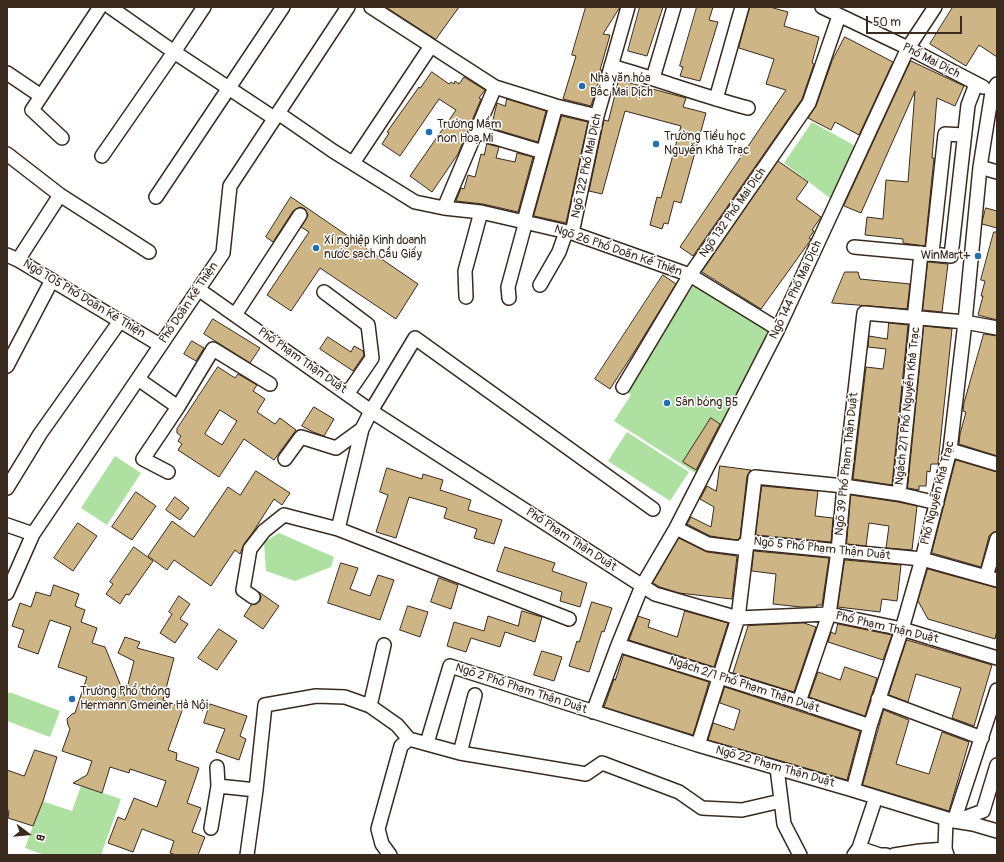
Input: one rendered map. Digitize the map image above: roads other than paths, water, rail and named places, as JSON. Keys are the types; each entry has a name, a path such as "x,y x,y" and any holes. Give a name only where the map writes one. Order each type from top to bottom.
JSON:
{"street":[{"path":"62,138 32,110 100,7"},
{"name":"Ngõ 26 Phố Doãn Kế Thiện","path":"110,7 229,89 276,116 415,202 444,208 482,212 569,232 690,275 778,329"},
{"path":"102,156 204,7"},
{"path":"156,197 283,7"},
{"name":"Phố Doãn Kế Thiện","path":"7,593 33,534 223,253 230,186 348,7"},
{"path":"371,7 495,87 556,106 596,116"},
{"name":"Ngõ 122 Phố Mai Dịch","path":"540,285 569,232 596,116 628,7"},
{"path":"653,78 674,7"},
{"path":"716,100 742,7"},
{"name":"Phố Mai Dịch","path":"822,7 908,48 976,84 995,90"},
{"name":"Ngõ 144 Phố Mai Dịch","path":"676,528 778,329 908,48 935,7"},
{"name":"Ngõ 132 Phố Mai Dịch","path":"623,388 690,275 809,103 839,16"},
{"path":"353,164 431,46"},
{"path":"611,66 653,78 716,100 748,108"},
{"path":"7,73 41,96"},
{"path":"854,247 951,256 968,104 976,84"},
{"path":"444,208 495,87"},
{"name":"Phố Nguyễn Khả Trạc","path":"853,790 878,699 902,629 922,560 950,450 966,322 980,167 995,90"},
{"path":"509,298 508,288 556,106"},
{"path":"476,132 543,152"},
{"name":"Ngách 2/1 Phố Nguyễn Khả Trạc","path":"899,494 916,314 945,134 964,135"},
{"path":"7,154 60,195 149,252"},
{"path":"980,167 997,172"},
{"path":"13,257 60,195"},
{"path":"466,297 465,271 482,212"},
{"path":"235,315 300,215"},
{"name":"Ngõ 105 Phố Doãn Kế Thiện","path":"13,257 160,345"},
{"path":"7,366 52,280"},
{"name":"Phố Phạm Thận Duật","path":"198,289 348,393 371,411 655,594 738,618 829,614 902,629 997,658"},
{"path":"324,292 368,325 372,358 348,393"},
{"name":"Ngõ 39 Phố Phạm Thận Duật","path":"799,702 829,614 838,551 864,313 916,314"},
{"path":"916,314 997,328"},
{"path":"7,488 40,434 120,321"},
{"path":"338,529 362,429 371,411 415,338 653,509"},
{"path":"168,472 143,459 178,407 213,349 270,384"},
{"path":"138,379 178,407"},
{"path":"285,459 301,437 336,448 362,429"},
{"path":"950,450 997,464"},
{"path":"698,744 738,618 755,477 844,486 899,494 937,503"},
{"path":"252,597 243,590 250,549 264,531 284,515 338,529 568,619"},
{"path":"7,525 33,534"},
{"path":"593,712 642,586 676,528"},
{"name":"Ngõ 5 Phố Phạm Thận Duật","path":"676,528 708,544 740,548 747,542 922,560 991,578"},
{"path":"991,578 997,539"},
{"path":"370,706 384,645"},
{"name":"Ngách 2/1 Phố Phạm Thận Duật","path":"618,645 719,676 870,726"},
{"name":"Ngõ 2 Phố Phạm Thận Duật","path":"427,743 450,666 698,744"},
{"path":"894,855 920,851 946,852 950,820 982,738 997,690"},
{"path":"460,753 475,695"},
{"path":"247,855 265,705 316,696 345,697 370,706 397,726 410,739 460,753 586,774 602,763 679,792 702,808 742,810 781,801"},
{"path":"878,699 982,738"},
{"path":"390,855 382,844 378,830 401,746 410,739"},
{"name":"Ngõ 22 Phạm Thận Duật","path":"698,744 853,790"},
{"path":"950,820 983,811 997,765"},
{"path":"211,828 218,786 217,767"},
{"path":"777,768 784,824 800,855"},
{"path":"218,786 256,790"},
{"path":"853,790 950,820 973,824 997,831"},
{"path":"876,797 857,851 886,855"}],"place":[{"name":"Nhà văn hóa Bắc Mai Dịch","path":"582,86"},
{"name":"Trường Mầm non Hoạ Mi","path":"429,132"},
{"name":"Trường Tiểu học Nguyễn Khả Trạc","path":"656,144"},
{"name":"Xí nghiệp Kinh doanh nước sạch Cầu Giấy","path":"316,248"},
{"name":"WinMart+","path":"978,256"},
{"name":"Sân bóng B5","path":"667,403"},
{"name":"Trường Phổ thông Hermann Gmeiner Hà Nội","path":"72,699"}]}
